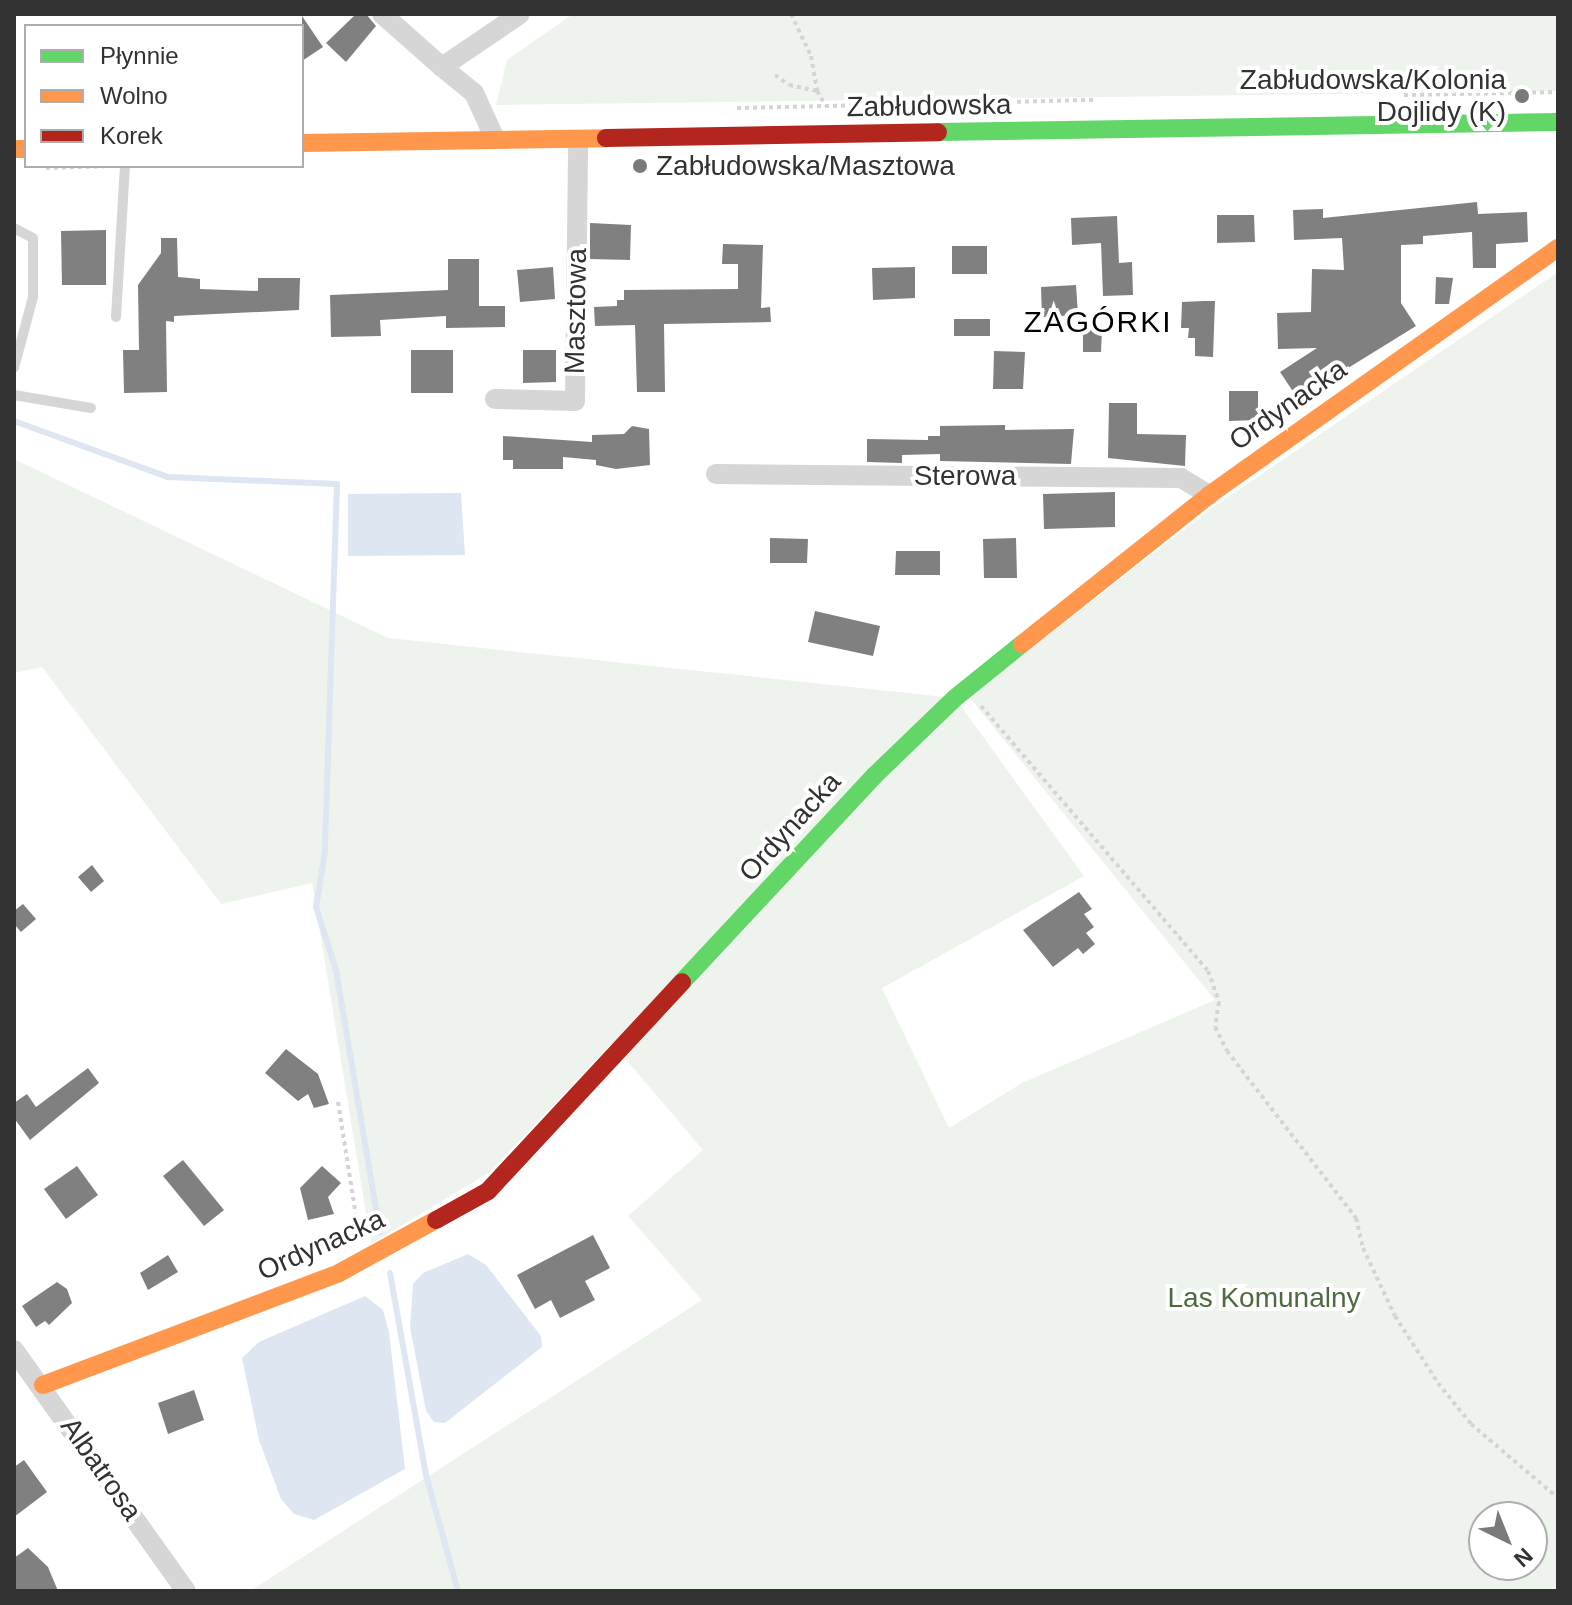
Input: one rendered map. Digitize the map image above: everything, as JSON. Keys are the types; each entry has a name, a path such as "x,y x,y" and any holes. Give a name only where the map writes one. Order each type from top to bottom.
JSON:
{"main road":[{"name":"Zabłudowska","path":"304,143 495,139 578,141 1558,122"},
{"name":"Ordynacka","path":"43,1385 363,1261 465,1208 506,1175 874,776 966,689 1209,495 1558,248"}],"street":[{"path":"382,14 474,93 495,139"},
{"path":"442,67 520,14"},
{"name":"Masztowa","path":"495,399 575,401 578,141"},
{"name":"Sterowa","path":"716,474 1181,478 1209,495"},
{"name":"Albatrosa","path":"14,1350 43,1385 186,1591"}],"lane":[{"path":"116,317 125,168"},
{"path":"14,228 33,238 33,282 14,368"},
{"path":"14,395 91,408"}],"path":[{"path":"791,14 811,56 817,91 826,104 828,136"},
{"path":"775,75 789,85 817,91"},
{"path":"966,689 1208,971 1219,1002 1215,1027 1227,1051 1356,1218 1363,1248 1395,1316 1438,1383 1471,1424 1558,1498"},
{"path":"338,1102 363,1261"}],"green space":[{"path":"573,14 1558,14 1558,91 496,105 507,60"},
{"name":"Las Komunalny","path":"1558,272 1558,1591 250,1591 702,1300 628,1216 703,1150 612,1043 490,1172 371,1244 312,883 221,904 42,667 14,673 14,459 388,638 955,698 1084,876 882,988 949,1128 1022,1083 1215,1000 969,697 1212,508"}],"shaded area":[{"path":"461,493 465,555 348,556 348,494"},
{"path":"468,1254 486,1265 541,1336 542,1347 445,1423 434,1422 426,1411 410,1327 413,1284 423,1273"},
{"path":"365,1296 383,1310 389,1332 405,1469 314,1520 294,1514 281,1499 259,1440 242,1358 259,1342"}],"building":[{"path":"356,14 366,14 376,26 346,62 326,43"},
{"path":"302,16 323,47 304,60 304,24"},
{"path":"1477,202 1478,214 1527,212 1528,242 1496,244 1496,268 1473,268 1472,232 1423,236 1423,244 1401,245 1401,303 1416,326 1298,399 1280,372 1317,348 1278,349 1277,313 1311,312 1312,269 1344,270 1342,238 1294,240 1293,210 1323,209 1323,218"},
{"path":"1217,215 1254,215 1255,242 1217,243"},
{"path":"1117,216 1119,263 1132,262 1133,295 1103,296 1101,243 1072,245 1071,218"},
{"path":"590,223 631,225 630,260 590,259"},
{"path":"106,230 106,285 62,285 61,231"},
{"path":"161,238 177,238 178,277 200,279 200,289 258,291 258,278 300,278 299,310 174,316 174,322 166,321 167,392 124,393 123,350 139,350 138,285 161,253"},
{"path":"723,244 763,245 761,308 770,307 771,322 664,324 665,392 637,392 635,325 595,326 594,307 617,306 617,300 624,300 624,290 738,289 738,264 722,264"},
{"path":"952,246 987,246 987,274 952,274"},
{"path":"448,259 479,259 479,306 505,306 505,327 446,328 446,316 380,320 381,336 331,337 330,295 448,290"},
{"path":"553,267 555,299 520,302 517,270"},
{"path":"915,267 915,298 873,300 872,268"},
{"path":"1436,277 1453,278 1449,304 1435,304"},
{"path":"1076,285 1078,315 1042,317 1041,287"},
{"path":"1215,301 1213,357 1195,356 1195,338 1188,338 1189,328 1181,328 1182,302"},
{"path":"954,319 990,319 990,336 954,336"},
{"path":"1083,329 1102,329 1101,352 1083,352"},
{"path":"411,350 453,350 453,393 411,393"},
{"path":"523,350 556,350 556,382 523,383"},
{"path":"994,351 1025,352 1023,389 993,389"},
{"path":"1229,391 1258,391 1258,420 1229,421"},
{"path":"1109,403 1137,403 1137,434 1186,435 1185,466 1108,458"},
{"path":"1005,425 1005,430 1074,429 1071,464 940,461 940,454 902,455 902,463 867,462 867,439 928,440 928,436 940,436 940,426"},
{"path":"632,426 649,429 650,465 616,469 596,465 596,460 563,457 563,469 513,469 513,460 503,460 503,436 592,442 592,435 624,434"},
{"path":"1115,492 1115,527 1044,529 1043,494"},
{"path":"770,538 808,539 807,563 770,563"},
{"path":"1016,538 1017,578 984,578 983,539"},
{"path":"896,551 940,551 940,575 895,575"},
{"path":"815,611 880,626 873,656 808,642"},
{"path":"92,865 104,881 91,892 78,877"},
{"path":"1079,892 1092,909 1084,914 1094,927 1086,933 1095,944 1083,954 1078,948 1053,967 1023,930"},
{"path":"23,904 36,919 21,932 14,924 14,911"},
{"path":"286,1049 318,1074 329,1104 314,1108 308,1094 298,1101 265,1073"},
{"path":"88,1068 99,1083 30,1140 14,1118 14,1103 27,1094 36,1107"},
{"path":"183,1160 224,1210 204,1226 163,1176"},
{"path":"77,1166 98,1195 66,1219 44,1189"},
{"path":"322,1166 341,1183 328,1197 334,1214 308,1220 300,1188"},
{"path":"593,1235 610,1268 585,1281 595,1300 560,1318 551,1300 535,1309 517,1275"},
{"path":"168,1255 178,1272 148,1290 140,1273"},
{"path":"57,1282 67,1289 72,1303 49,1325 45,1321 36,1327 22,1306"},
{"path":"194,1390 204,1420 168,1434 158,1403"},
{"path":"24,1460 47,1492 14,1517 14,1467"},
{"path":"28,1548 48,1567 58,1591 14,1591 14,1558"}],"waterway":[{"path":"14,421 168,477 337,484 325,851 316,907 336,970 380,1232"},
{"path":"390,1273 426,1475 458,1591"}],"traffic: fast":[{"path":"938,132 1558,122"},
{"path":"682,982 874,776 955,698 1022,644"}],"traffic: slow":[{"path":"304,143 606,138"},
{"path":"14,149 24,149"},
{"path":"1022,644 1209,495 1558,248"},
{"path":"43,1385 339,1273 436,1220"}],"traffic: jam":[{"path":"606,138 938,132"},
{"path":"436,1220 488,1191 682,982"}],"place":[{"name":"Zabłudowska/Kolonia Dojlidy (K)","path":"1522,96"},
{"name":"Zabłudowska/Masztowa","path":"640,166"}],"district":[{"name":"ZAGÓRKI","path":"1098,322"}]}
